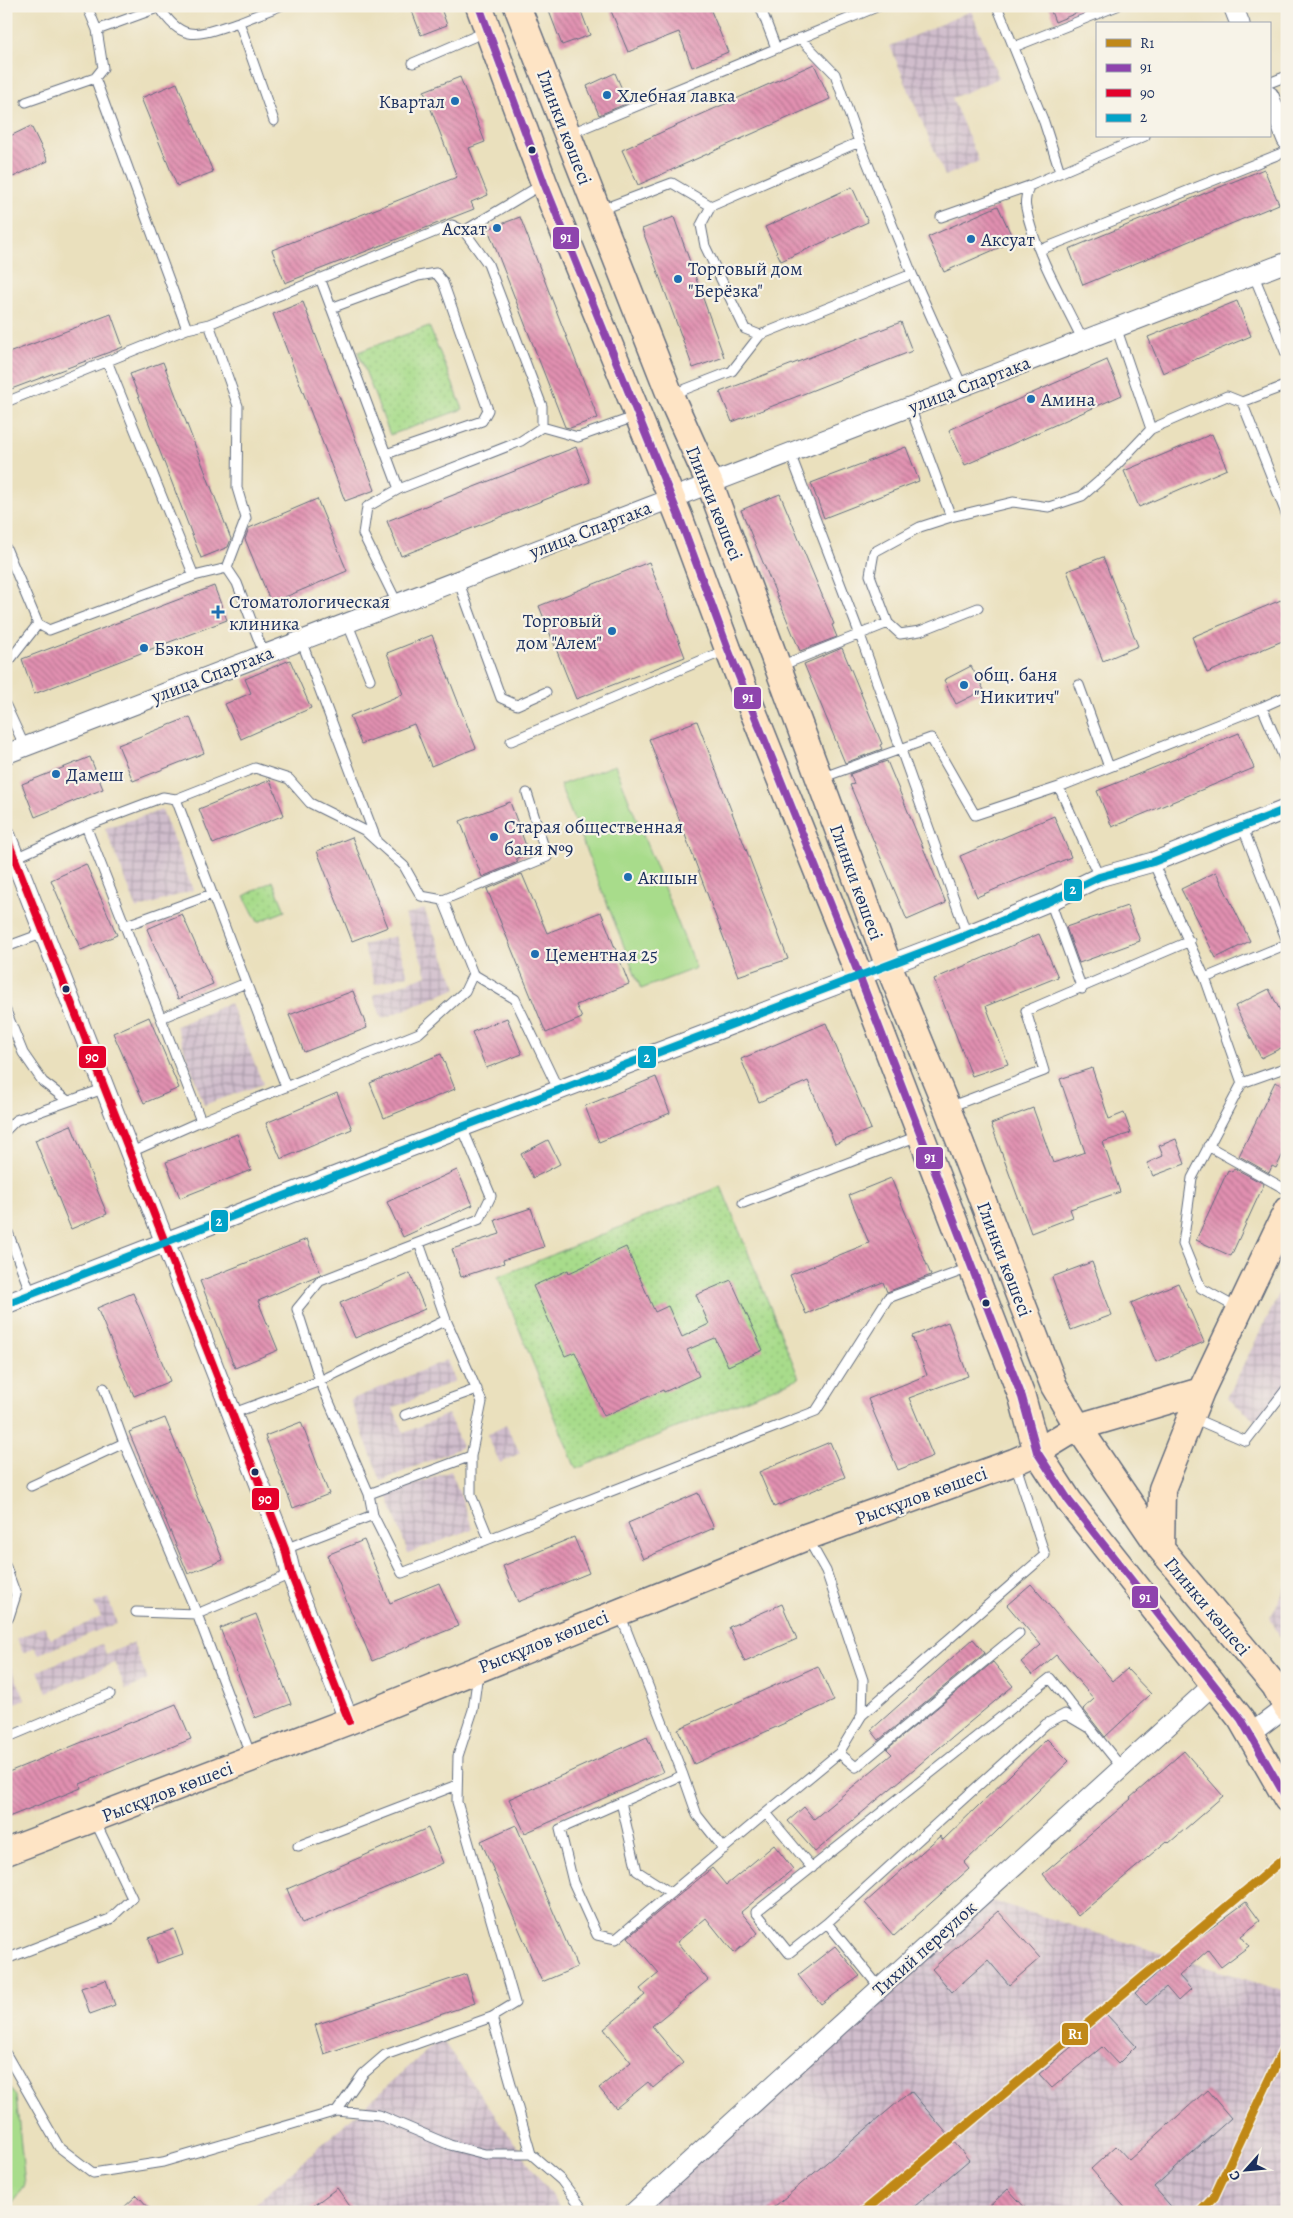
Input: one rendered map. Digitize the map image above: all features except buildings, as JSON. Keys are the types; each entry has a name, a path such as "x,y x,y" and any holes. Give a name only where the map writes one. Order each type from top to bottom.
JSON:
{"main road":[{"name":"Глинки көшесі","path":"479,6 544,183 671,498 728,649 921,1135 1022,1397 1026,1457 1069,1501 1242,1719 1287,1799"},
{"name":"Глинки көшесі","path":"518,6 670,395 710,484 888,964 947,1108 1054,1386 1078,1426 1161,1549 1275,1686 1287,1708"},
{"path":"1161,1549 1162,1489 1200,1392 1287,1210"},
{"name":"Рысқұлов көшесі","path":"6,1852 349,1722 479,1667 806,1537 1026,1457 1078,1426 1200,1392"}],"street":[{"path":"1233,6 1239,22"},
{"path":"1270,99 1286,140"},
{"name":"улица Спартака","path":"6,754 24,745 1287,262"},
{"path":"6,1304 165,1241 967,935 1050,901 1099,877 1153,862 1287,809"},
{"path":"6,836 103,1089 165,1241 285,1549 291,1574 349,1722"},
{"name":"Тихий переулок","path":"634,2212 1214,1684"},
{"path":"1250,1734 1287,1708"}],"lane":[{"path":"26,102 95,78 103,68 97,30 87,6"},
{"path":"97,30 159,7 175,28 195,35 240,22 280,6"},
{"path":"760,6 776,48"},
{"path":"569,134 879,6"},
{"path":"997,6 1044,122 1060,172"},
{"path":"1014,47 1117,6"},
{"path":"240,22 274,122"},
{"path":"412,63 488,30"},
{"path":"800,38 835,74 858,142 912,274 962,386"},
{"path":"1270,83 1287,76"},
{"path":"95,78 187,329"},
{"path":"940,217 1029,186 1140,138"},
{"path":"1040,250 1286,140"},
{"path":"760,335 744,329 705,246 701,225 711,206 858,142"},
{"path":"464,231 544,183"},
{"path":"597,210 672,183 711,206"},
{"path":"1029,186 1025,199 1026,208 1040,250 1083,341"},
{"path":"6,402 187,329 208,324 452,226 464,231 488,264 542,406 542,427"},
{"path":"331,308 418,276 436,273 443,282 488,410 482,421 386,454"},
{"path":"670,395 732,371 760,335 912,274"},
{"path":"1254,276 1287,356"},
{"path":"320,278 399,489"},
{"path":"208,324 238,406 237,488 246,518 227,568"},
{"path":"1116,327 1151,429"},
{"path":"107,362 194,576"},
{"path":"978,608 920,631 900,634 888,622 870,575 874,552 920,527 951,516 1013,502 1049,507 1082,496 1112,470 1151,429 1227,396 1242,402 1287,385"},
{"path":"1242,402 1287,516"},
{"path":"910,407 951,516"},
{"path":"397,603 363,534 368,507 399,489 521,441 542,427 578,437 637,416"},
{"path":"790,453 902,749 967,935"},
{"path":"6,548 38,624 49,630 194,576 227,568"},
{"path":"227,568 237,583 264,654"},
{"path":"458,580 501,698 517,705 546,692"},
{"path":"347,622 370,679"},
{"path":"778,668 888,622"},
{"path":"6,665 38,624"},
{"path":"301,640 376,841"},
{"path":"511,741 728,649"},
{"path":"1079,685 1109,767"},
{"path":"819,778 931,738 975,815 1059,787 1287,696"},
{"path":"6,706 24,745"},
{"path":"1262,707 1287,765"},
{"path":"15,858 86,826 163,796 176,799 255,768 289,779 310,802 364,830 404,866 421,896 443,900 547,857 527,793"},
{"path":"1059,787 1099,877"},
{"path":"176,799 286,1087"},
{"path":"86,826 201,1121"},
{"path":"1205,978 1287,943 1242,828"},
{"path":"1153,862 1205,978 1242,1083"},
{"path":"124,926 212,894"},
{"path":"443,900 473,974 515,999 559,1092"},
{"path":"1050,901 1082,989"},
{"path":"6,948 44,933"},
{"path":"947,1108 1044,1071 1026,1011 1082,989 1190,941"},
{"path":"129,1153 201,1121 419,1033 465,991 473,974"},
{"path":"161,1018 246,983"},
{"path":"6,1011 23,1054 43,1082 68,1101"},
{"path":"1240,1309 1201,1288 1183,1244 1192,1178 1242,1083 1287,1067"},
{"path":"6,1130 16,1120 103,1089"},
{"path":"462,1127 491,1196 480,1219 320,1281 297,1309 320,1381 368,1494 373,1516 402,1573 816,1411 888,1298 972,1267"},
{"path":"743,1202 921,1135"},
{"path":"1208,1146 1287,1190"},
{"path":"6,1227 31,1294"},
{"path":"419,1243 446,1320 482,1402 471,1456 471,1495 489,1539"},
{"path":"231,1414 320,1381 446,1320"},
{"path":"104,1388 124,1443 197,1614 252,1758"},
{"path":"1190,1417 1246,1441 1287,1388"},
{"path":"406,1415 477,1389"},
{"path":"31,1486 124,1443"},
{"path":"368,1494 471,1456"},
{"path":"683,1775 560,1829 573,1882 597,1935 616,1939 839,1753 862,1715 1045,1555 1026,1457"},
{"path":"285,1549 373,1516"},
{"path":"806,1537 826,1570 863,1680 862,1715"},
{"path":"6,1567 16,1595 9,1618 6,1619"},
{"path":"136,1612 197,1614 291,1574"},
{"path":"618,1611 697,1815 724,1849"},
{"path":"839,1753 856,1767 1018,1633"},
{"path":"338,2110 363,2074 385,2055 492,2017 515,2002 456,1802 458,1756 473,1710 479,1667"},
{"path":"1092,1730 1064,1714 1046,1724 828,1922 789,1953 756,1912 1050,1678 1092,1730 1122,1768"},
{"path":"6,1738 110,1694"},
{"path":"298,1846 457,1785"},
{"path":"620,1802 637,1871 671,1893"},
{"path":"766,1814 812,1868"},
{"path":"6,1959 110,1919 132,1898 94,1819"},
{"path":"828,1922 880,1988"},
{"path":"492,2017 531,2154 561,2180 585,2212"},
{"path":"6,2054 59,2147 93,2173 163,2162 338,2110 379,2115 450,2145 485,2154 531,2154"}],"shaded area":[{"path":"971,11 999,78 952,98 979,161 945,176 890,46"},
{"path":"162,810 193,890 137,909 105,828"},
{"path":"424,909 457,988 382,1019 373,995 427,975 405,915"},
{"path":"395,936 408,975 375,984 363,945"},
{"path":"230,1003 263,1084 204,1105 176,1026"},
{"path":"1287,1278 1287,1394 1262,1425 1227,1398"},
{"path":"447,1360 455,1381 393,1408 404,1433 448,1414 462,1447 381,1481 350,1400"},
{"path":"506,1425 520,1453 500,1463 487,1435"},
{"path":"451,1471 473,1529 408,1553 387,1495"},
{"path":"1287,1585 1287,1650 1270,1618"},
{"path":"108,1598 117,1623 39,1654 35,1647 23,1653 17,1639 44,1626 51,1639 101,1617 94,1603"},
{"path":"133,1643 148,1680 126,1690 115,1663 47,1692 38,1671 102,1644 106,1654"},
{"path":"6,1656 25,1699 14,1704 6,1687"},
{"path":"980,1897 1287,1992 1287,2212 622,2212"},
{"path":"441,2038 563,2212 246,2212"}],"green space":[{"path":"429,326 463,409 390,435 358,352"},
{"name":"Акшын","path":"615,765 696,968 641,989 560,785"},
{"path":"273,881 285,911 258,922 244,896"},
{"path":"721,1186 799,1378 576,1469 498,1277"},
{"path":"6,2085 16,2096 25,2185 6,2212"}],"transit line":[{"name":"91","path":"479,6 544,183 680,519 728,649 859,975 1022,1397 1037,1452 1069,1501 1241,1719 1287,1799"},
{"name":"2","path":"6,1304 462,1127 967,935 1050,901 1099,877 1153,862 1287,809"},
{"name":"90","path":"6,836 285,1549 291,1574 349,1721"},
{"name":"R1","path":"863,2212 1287,1856"},
{"name":"R1","path":"1200,2212 1214,2197 1287,2041"}],"place":[{"name":"Хлебная лавка","path":"607,95"},
{"name":"Квартал","path":"455,101"},
{"name":"Асхат","path":"497,228"},
{"name":"Аксуат","path":"971,239"},
{"name":"Торговый дом \"Берёзка\"","path":"678,279"},
{"name":"Амина","path":"1031,399"},
{"name":"Стоматологическая клиника","path":"218,612"},
{"name":"Торговый дом \"Алем\"","path":"612,631"},
{"name":"Бэкон","path":"144,648"},
{"name":"общ. баня \"Никитич\"","path":"964,685"},
{"name":"Дамеш","path":"56,774"},
{"name":"Старая общественная баня №9","path":"494,837"},
{"name":"Акшын","path":"628,877"},
{"name":"Цементная 25","path":"535,954"}]}
